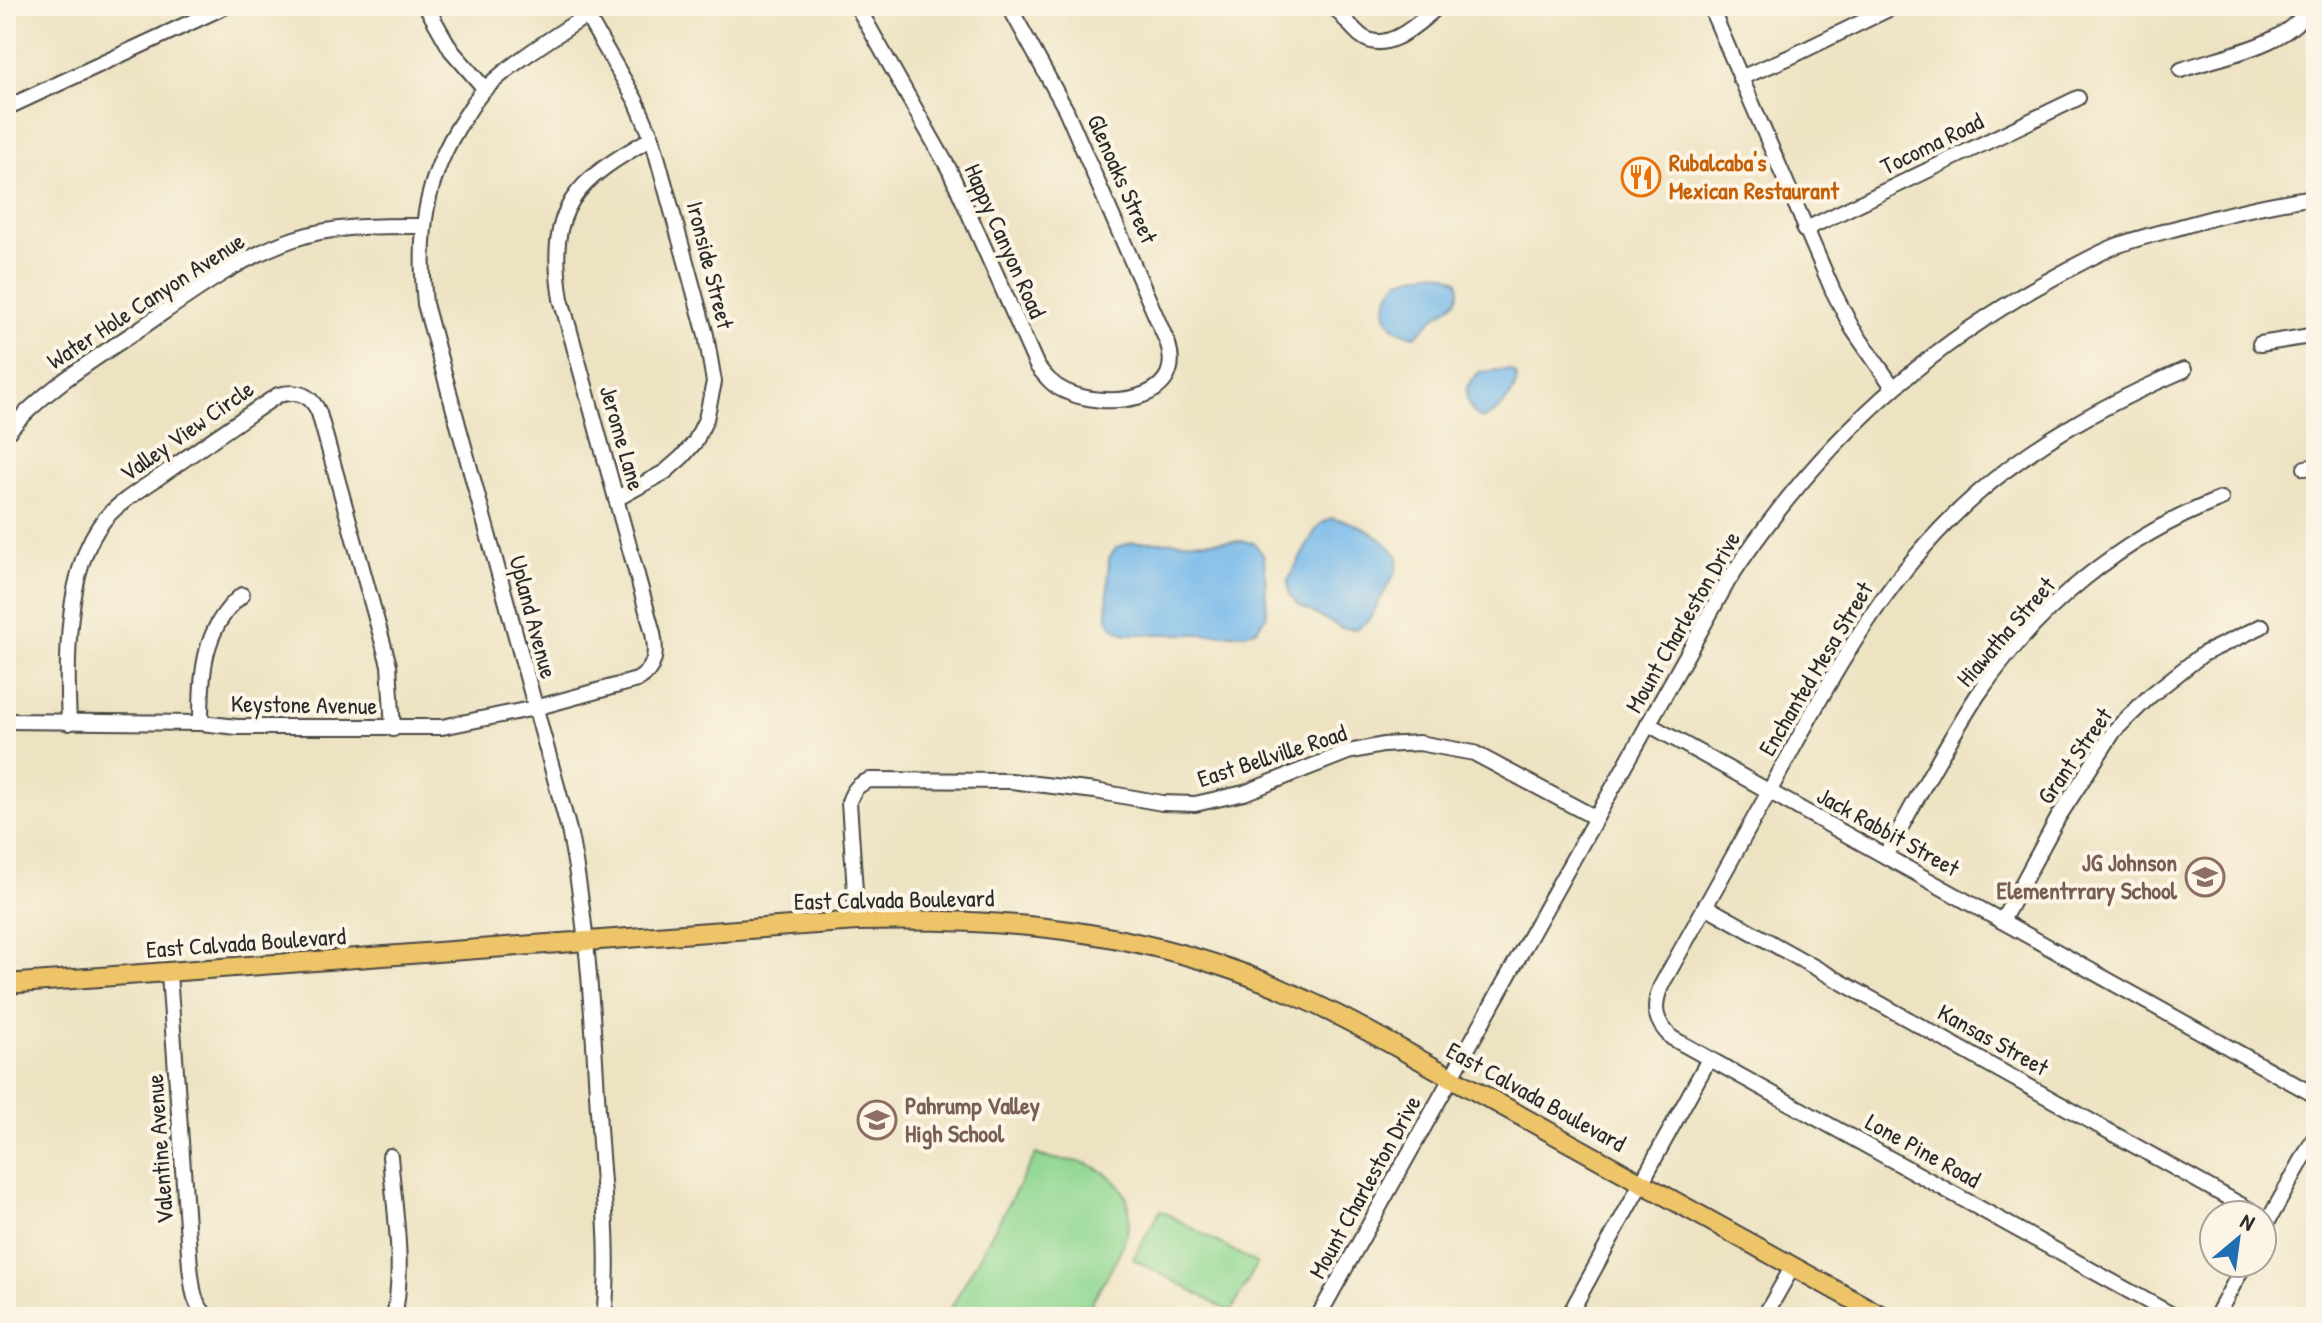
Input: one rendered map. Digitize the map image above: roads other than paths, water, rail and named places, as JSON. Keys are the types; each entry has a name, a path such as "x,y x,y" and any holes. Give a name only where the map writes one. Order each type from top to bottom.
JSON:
{"main road":[{"name":"East Calvada Boulevard","path":"6,984 857,921 946,919 1073,930 1137,942 1262,980 1341,1017 1884,1317"}],"street":[{"path":"6,108 226,6"},
{"path":"426,6 451,50 485,89"},
{"name":"Upland Avenue","path":"601,6 535,49 485,89 441,158 429,192 422,226 420,259 425,304 569,830 586,942 607,1243 604,1317"},
{"name":"Happy Canyon Road","path":"857,6 949,169 1037,366 1047,379 1062,390 1080,397 1107,401 1139,397 1155,390 1167,378"},
{"name":"Glenoaks Street","path":"1009,6 1066,110 1140,274 1173,357 1167,378"},
{"path":"1334,6 1361,36 1380,44 1391,40 1439,6"},
{"path":"1710,6 1804,230 1852,328 1893,387"},
{"path":"1740,78 1895,6"},
{"path":"2181,70 2274,39 2294,27 2310,6"},
{"name":"Ironside Street","path":"587,16 636,101 652,138 706,335 714,382 706,419 695,442 665,472 616,499"},
{"name":"Tocoma Road","path":"1804,230 2078,98"},
{"name":"Jerome Lane","path":"535,708 637,680 646,675 655,658 653,633 561,299 556,248 565,214 575,194 606,164 652,138"},
{"name":"Mount Charleston Drive","path":"1318,1317 1728,581 1759,533 1828,449 1893,387 1971,326 2019,296 2117,246 2239,210 2316,197"},
{"name":"Water Hole Canyon Avenue","path":"6,434 53,388 218,276 260,252 296,238 334,229 422,226"},
{"path":"2260,344 2316,335"},
{"name":"Enchanted Mesa Street","path":"1656,1016 1655,1000 1661,986 1833,673 1866,619 1899,575 1975,496 2058,433 2115,400 2184,370"},
{"name":"Valley View Circle","path":"69,723 67,683 75,593 81,567 97,531 120,504 278,395 289,392 308,396 319,413 389,665 393,729"},
{"name":"Hiawatha Street","path":"1885,856 1978,695 2040,619 2110,559 2177,518 2221,499"},
{"path":"201,723 201,672 205,653 225,611 242,595"},
{"name":"Grant Street","path":"2002,921 2059,816 2114,731 2151,695 2203,654 2262,626"},
{"name":"Keystone Avenue","path":"69,723 201,723 237,727 393,729 470,723 535,708"},
{"path":"6,721 69,723"},
{"name":"Jack Rabbit Street","path":"1648,724 2316,1096"},
{"name":"East Bellville Road","path":"857,921 849,802 852,792 870,780 1011,781 1162,803 1195,804 1244,793 1348,752 1404,743 1474,753 1596,818"},
{"name":"Kansas Street","path":"1705,906 2224,1199"},
{"name":"Valentine Avenue","path":"169,974 190,1267 194,1299 208,1317"},
{"name":"Lone Pine Road","path":"1656,1016 1672,1038 2176,1317"},
{"path":"1568,1317 1709,1059"},
{"path":"2277,1199 2316,1135"},
{"path":"390,1156 398,1259 394,1317"},
{"path":"1764,1317 1793,1266"},
{"path":"2216,1317 2236,1279"}],"water":[{"path":"1431,272 1458,280 1457,298 1415,336 1403,332 1389,321 1386,314 1392,289 1399,280"},
{"path":"1499,370 1516,374 1515,387 1502,407 1483,419 1469,406 1467,387 1479,372"},
{"path":"1331,518 1369,531 1385,542 1398,557 1396,571 1369,620 1356,629 1341,628 1300,606 1290,595 1288,580 1318,526"},
{"path":"1134,542 1254,543 1264,556 1267,615 1257,629 1246,634 1126,634 1114,628 1107,618 1109,558 1117,547"}],"place":[{"name":"Rubalcaba's Mexican Restaurant","path":"1641,177"},
{"name":"JG Johnson Elementrrary School","path":"2205,877"},
{"name":"Pahrump Valley High School","path":"877,1120"}]}
